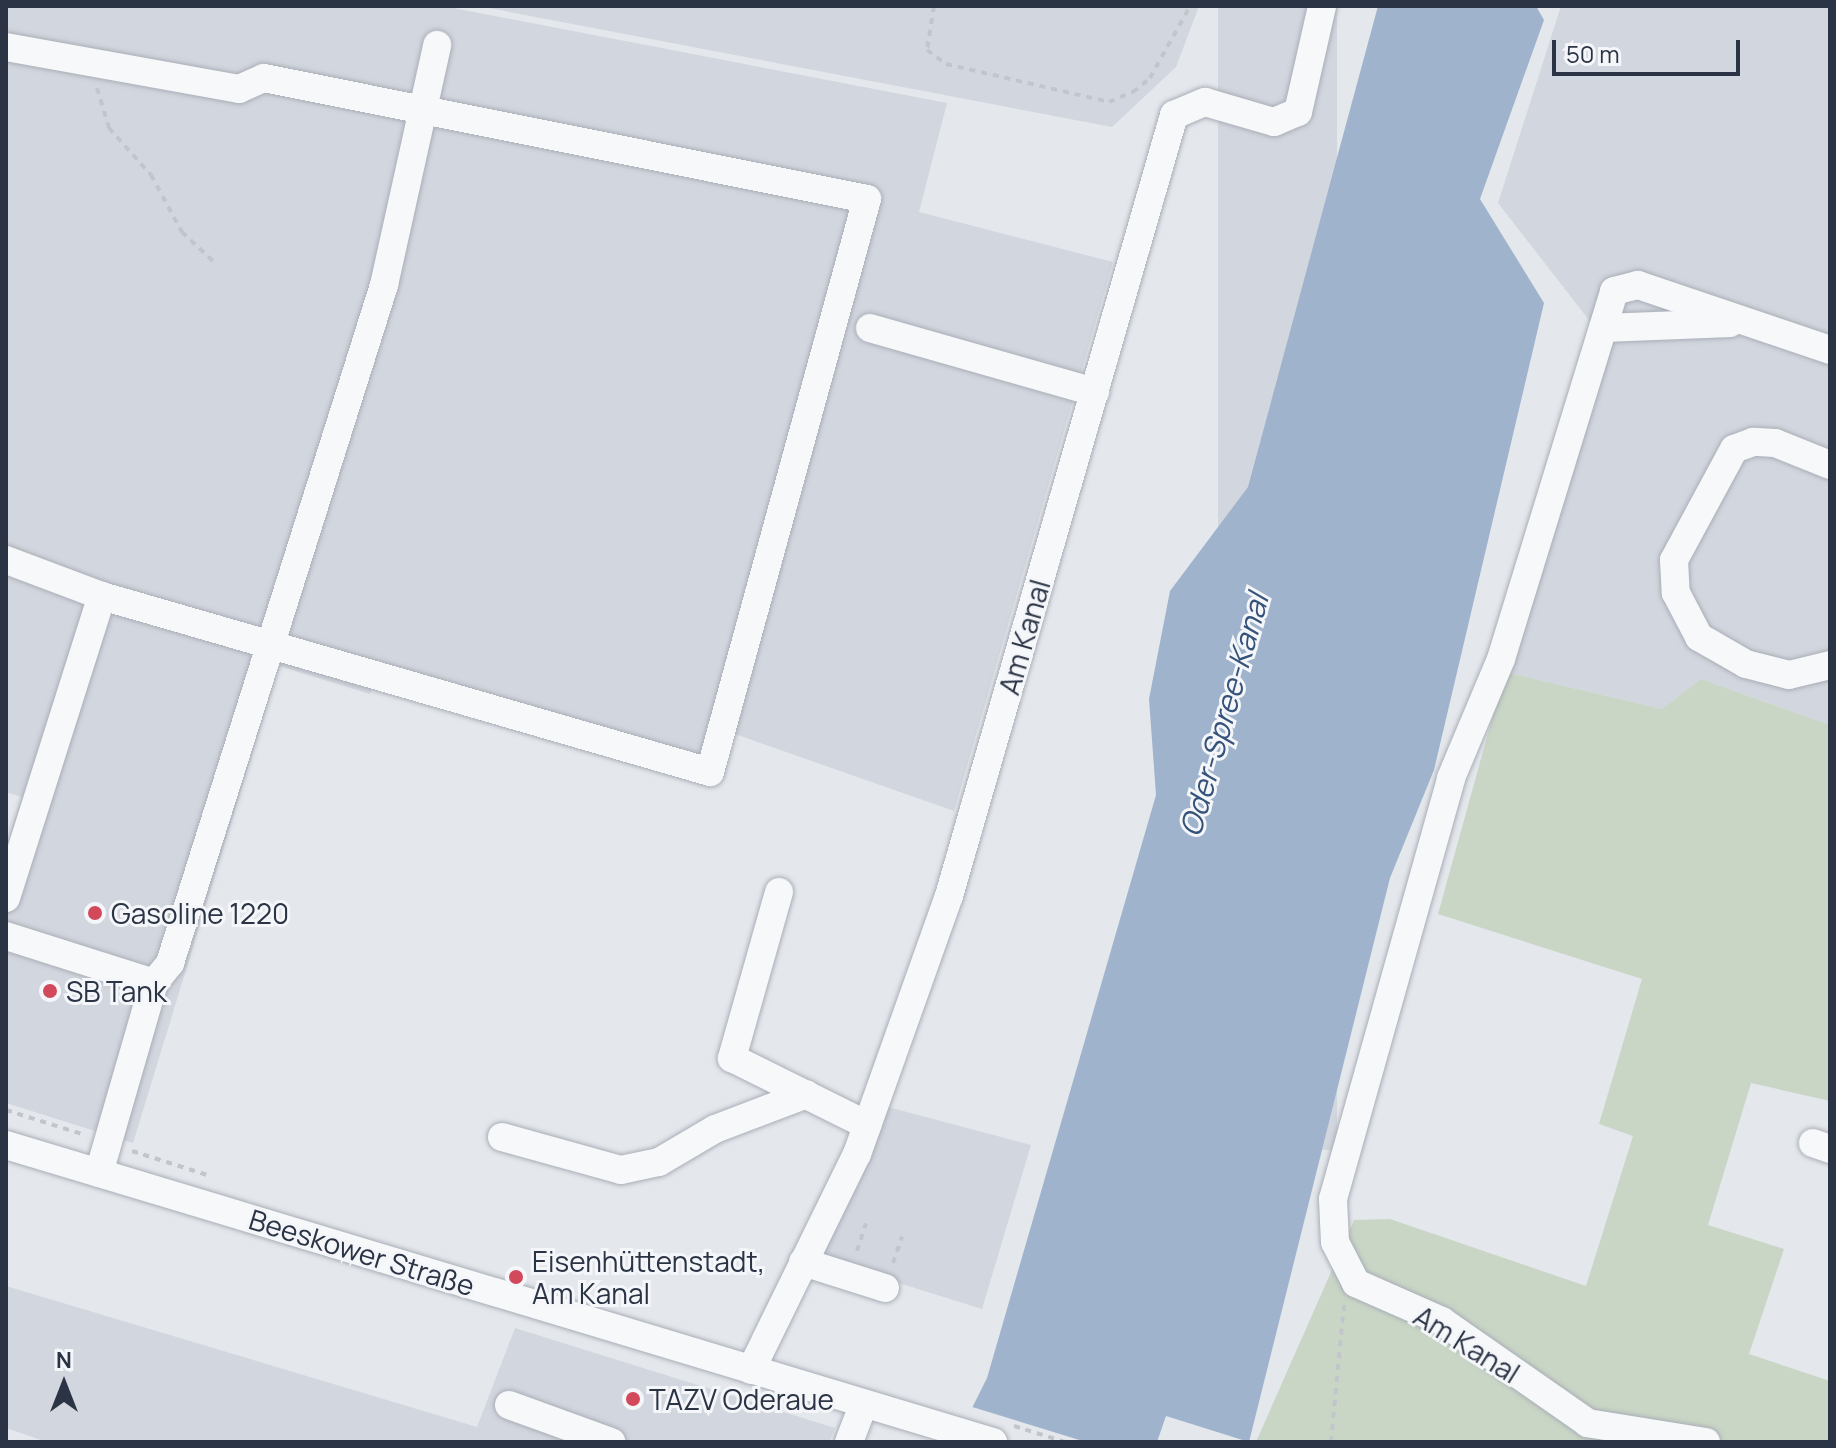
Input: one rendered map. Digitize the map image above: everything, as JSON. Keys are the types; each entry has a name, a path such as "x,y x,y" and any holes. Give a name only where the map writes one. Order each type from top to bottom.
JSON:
{"street":[{"name":"Am Kanal","path":"751,1370 867,1125 949,896 1174,115 1205,102 1274,122 1298,112 1322,6"},
{"path":"99,1173 154,983 170,963 273,645 384,285 437,45"},
{"path":"6,47 239,89 264,78 867,199 710,772 102,596 6,560"},
{"name":"Am Kanal","path":"1706,1442 1588,1423 1442,1321 1356,1283 1335,1242 1333,1199 1451,778 1501,659 1614,291 1638,285 1830,350"},
{"name":"Am Kanal","path":"1605,328 1747,322"},
{"path":"870,328 1095,392"},
{"path":"1830,465 1775,443 1753,442 1734,449 1674,560 1676,593 1699,637 1746,664 1789,675 1830,665"},
{"path":"6,898 12,855 102,596"},
{"path":"779,892 732,1058 867,1125"},
{"path":"6,936 154,983"},
{"path":"502,1137 621,1170 659,1162 715,1129 807,1094"},
{"name":"Beeskower Straße","path":"6,1145 993,1442"},
{"path":"803,1262 885,1288"},
{"path":"509,1405 611,1442"},
{"path":"849,1442 863,1405"}],"path":[{"path":"934,6 927,50 946,64 1109,102 1150,78 1190,6"},
{"path":"80,62 96,85 109,128 151,175 182,232 217,265"},
{"path":"1331,1442 1340,1328 1351,1272"}],"shaded area":[{"path":"6,6 443,6 947,103 919,212 1113,262 954,811 732,733 716,786 375,682 370,694 279,666 133,1143 6,1103 6,848 22,797 6,792"},
{"path":"478,6 1199,6 1176,67 1112,127"},
{"path":"1218,6 1337,6 1337,1150 1218,1150"},
{"path":"1561,6 1830,6 1830,725 1701,679 1662,709 1505,672 1610,347 1498,203"},
{"path":"888,1107 1031,1145 982,1309 819,1258"},
{"path":"6,1286 477,1427 515,1328 835,1428 829,1442 47,1442 6,1428"}],"green space":[{"path":"1505,672 1662,709 1701,679 1830,725 1830,1101 1751,1083 1708,1225 1784,1249 1749,1354 1830,1381 1830,1442 1256,1442 1354,1220 1390,1219 1586,1286 1633,1136 1599,1124 1642,979 1438,914"}],"water":[{"name":"Oder-Spree-Kanal","path":"1378,6 1536,6 1544,20 1480,199 1544,303 1434,770 1390,878 1249,1442 1166,1416 1157,1442 955,1442 987,1378 1156,795 1149,699 1170,591 1248,487"}],"pier":[{"path":"969,1406 1086,1442 951,1442"}],"place":[{"name":"Gasoline 1220","path":"95,913"},
{"name":"SB Tank","path":"50,991"},
{"name":"Eisenhüttenstadt, Am Kanal","path":"516,1277"},
{"name":"TAZV Oderaue","path":"633,1399"}]}
